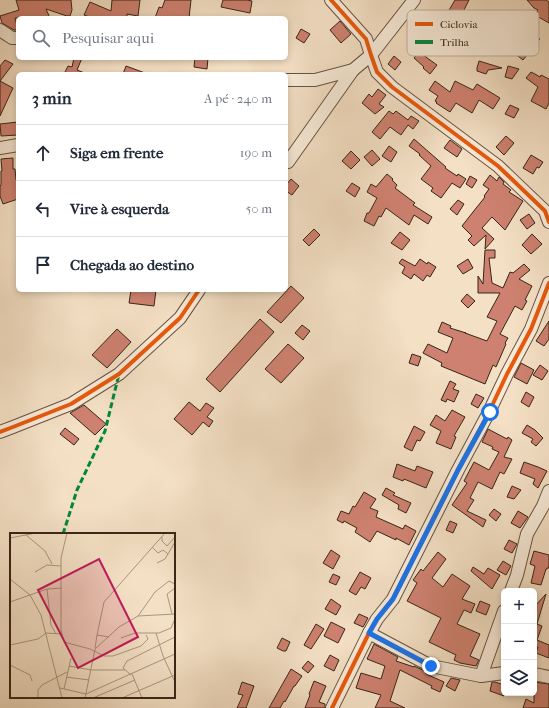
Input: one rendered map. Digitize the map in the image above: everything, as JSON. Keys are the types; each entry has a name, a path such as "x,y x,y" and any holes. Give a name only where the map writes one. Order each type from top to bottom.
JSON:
{"street":[{"path":"331,0 366,39 377,72 392,87 498,166 545,211 549,222"},
{"path":"288,161 353,70 371,55 414,0"},
{"path":"0,30 12,38 16,38"},
{"path":"288,80 315,80 353,70"},
{"path":"0,148 16,146"},
{"path":"332,708 369,633 377,619 393,599 458,470 490,412 507,374 546,300 549,283"},
{"path":"0,432 71,404 119,374 180,318 198,292"},
{"path":"512,588 517,575 527,534 543,506 549,491"},
{"path":"481,676 501,619"},
{"path":"369,633 431,666 481,676 501,673"},
{"path":"537,675 549,677"}],"building":[{"path":"16,0 71,0 72,10 70,16 46,9 49,16 16,16 16,30 2,23 0,16 19,10"},
{"path":"112,0 140,0 138,16 127,14 127,16 84,15 90,2 111,11"},
{"path":"165,0 191,0 189,16 156,16 159,7 162,8"},
{"path":"223,0 252,1 250,13 221,7"},
{"path":"455,0 469,0 464,10 449,10"},
{"path":"527,0 546,0 549,2 549,23 539,17 539,10 534,8"},
{"path":"340,21 351,34 341,43 330,30"},
{"path":"301,29 310,34 304,43 296,38"},
{"path":"394,56 401,62 395,70 388,64"},
{"path":"416,56 425,56 437,65 430,74 414,58"},
{"path":"518,56 526,56 523,60"},
{"path":"5,60 13,64 0,81 0,66"},
{"path":"74,60 81,60 77,70 82,72 65,72 68,66 72,67"},
{"path":"195,60 208,60 207,69 194,67"},
{"path":"479,61 502,68 488,70 486,74 477,71"},
{"path":"126,66 142,72 124,72"},
{"path":"508,66 519,69 512,79 505,77"},
{"path":"531,72 540,77 541,75 549,79 549,103 546,109 531,101 538,87 526,78"},
{"path":"0,81 13,88 0,116"},
{"path":"435,81 450,92 455,81 473,90 477,84 500,98 493,109 479,100 472,113 456,103 450,112 436,103 437,102 435,101 438,96 429,90"},
{"path":"378,89 386,95 379,104 384,107 375,114 362,103 369,94 372,97"},
{"path":"510,105 519,109 514,118 505,114"},
{"path":"389,111 393,114 396,111 408,120 411,116 419,121 413,129 408,125 401,135 390,127 380,139 372,132"},
{"path":"16,122 16,135 1,136 0,124"},
{"path":"506,136 514,143 504,155 496,147"},
{"path":"414,139 446,167 445,168 457,176 458,174 466,179 460,188 452,183 441,198 431,191 433,188 421,179 431,166 419,155 420,154 409,146"},
{"path":"450,140 462,149 457,157 444,148"},
{"path":"389,146 397,152 391,162 382,156"},
{"path":"372,150 380,159 372,166 364,157"},
{"path":"351,151 360,160 351,169 342,161"},
{"path":"531,155 543,162 539,168 537,167 533,174 523,168"},
{"path":"13,158 13,169 15,169 16,180 16,200 3,204 0,196 2,171 1,159"},
{"path":"387,174 397,185 395,188 415,203 413,205 432,217 428,224 414,215 409,225 386,208 381,217 379,216 374,226 364,221 367,213 369,213 377,198 367,192 371,184 376,187"},
{"path":"490,175 497,181 499,177 504,182 503,184 511,190 509,192 523,201 505,230 492,217 482,228 494,239 485,249 486,235 474,246 468,240 472,236 462,226 485,197 484,196 489,189 483,185"},
{"path":"470,176 477,180 472,188 466,184"},
{"path":"291,179 299,186 292,195 288,192 288,183"},
{"path":"352,183 360,188 355,197 346,191"},
{"path":"458,200 464,204 457,215 450,209"},
{"path":"529,214 535,223 527,229 520,220"},
{"path":"314,229 320,235 309,246 303,240"},
{"path":"400,232 410,240 402,250 391,243"},
{"path":"532,234 542,244 531,254 522,245"},
{"path":"485,250 495,250 495,258 489,258 492,283 503,288 510,272 513,273 524,264 530,270 519,279 532,286 522,310 515,306 500,334 508,338 496,367 493,365 485,384 441,366 442,363 423,353 428,344 447,353 453,338 438,332 442,322 451,326 450,328 487,341 497,321 487,317 500,293 478,293 478,276 483,284"},
{"path":"402,259 415,266 420,259 427,264 428,262 436,267 430,277 427,275 423,281 414,274 411,279 402,273 405,267 399,263"},
{"path":"468,259 473,268 463,274 457,266"},
{"path":"291,286 304,298 281,323 267,312 285,292 288,292 288,289"},
{"path":"131,292 156,292 154,306 129,303"},
{"path":"467,294 475,301 468,308 461,301"},
{"path":"260,319 274,332 220,392 206,379"},
{"path":"549,321 549,339 544,346 536,341"},
{"path":"302,325 310,331 303,340 295,333"},
{"path":"117,329 131,342 107,368 92,355"},
{"path":"288,344 304,358 281,383 265,369"},
{"path":"412,354 421,357 418,366 409,363"},
{"path":"521,363 534,370 527,384 514,377"},
{"path":"540,365 548,371 542,380 533,375"},
{"path":"450,381 456,384 453,389 459,391 454,402 447,399 446,402 441,400"},
{"path":"526,392 534,397 529,407 521,402"},
{"path":"476,394 484,398 478,408 471,404"},
{"path":"189,402 200,411 206,403 214,408 207,417 213,421 209,427 203,422 192,435 174,419"},
{"path":"84,405 106,424 95,435 70,413"},
{"path":"452,410 465,417 454,436 456,437 451,449 436,443 441,431 430,425 436,415 445,421"},
{"path":"527,425 543,438 536,446 531,442 533,439 522,433"},
{"path":"414,426 425,432 420,441 417,440 412,451 404,447"},
{"path":"65,428 79,439 74,445 60,434"},
{"path":"488,429 512,440 504,457 512,459 504,474 500,472 492,489 478,482 470,498 474,500 467,511 486,520 483,527 452,505 467,483 464,481 474,462 489,470 499,452 492,449 493,447 482,442"},
{"path":"524,462 547,471 538,488 533,484 535,479 520,473"},
{"path":"397,464 415,471 417,466 433,472 426,488 404,479 403,481 393,477"},
{"path":"512,486 521,490 514,499 507,497"},
{"path":"386,488 395,493 393,495 411,503 406,513 398,509 399,505 382,495"},
{"path":"364,492 376,499 370,508 378,511 376,517 403,529 405,525 416,531 409,545 396,538 396,540 377,531 370,542 355,532 357,528 344,521 343,523 337,520 341,511 349,514 353,506 355,507"},
{"path":"494,509 501,514 496,521 489,515"},
{"path":"518,511 528,517 520,528 511,523"},
{"path":"450,521 457,524 453,533 446,530"},
{"path":"509,540 517,544 512,553 504,549"},
{"path":"331,550 340,556 333,569 323,563"},
{"path":"534,551 549,555 549,568 546,569 541,585 531,583 535,566 530,564"},
{"path":"438,552 446,559 432,578 443,587 452,574 470,586 462,599 475,604 471,613 464,610 457,624 480,634 470,656 479,660 476,666 460,663 454,660 456,655 429,642 441,618 407,601 417,583 413,580 421,569 423,571"},
{"path":"503,561 511,566 506,575 497,570"},
{"path":"473,567 484,574 488,568 500,575 492,589 471,571"},
{"path":"360,572 371,578 365,589 361,587 356,595 349,591"},
{"path":"333,574 340,577 336,585 329,582"},
{"path":"546,594 537,624 537,604"},
{"path":"331,599 341,606 336,615 325,609"},
{"path":"480,601 490,605 486,615 476,611"},
{"path":"359,614 368,618 363,627 354,623"},
{"path":"331,622 345,629 338,643 324,636"},
{"path":"316,624 324,629 311,649 304,645"},
{"path":"537,624 542,626 537,640"},
{"path":"282,638 290,642 286,651 277,648"},
{"path":"537,640 549,645 549,658 537,653"},
{"path":"374,644 398,657 396,661 414,666 427,672 426,674 444,682 440,692 431,688 432,686 400,670 390,701 405,708 375,708 381,695 356,688 361,673 381,679 385,666 367,659"},
{"path":"330,655 339,660 334,671 324,666"},
{"path":"308,661 314,666 308,673 302,668"},
{"path":"291,669 302,676 280,708 269,708"},
{"path":"451,678 460,680 455,691 446,686"},
{"path":"314,681 326,686 319,702 325,704 325,708 305,708"},
{"path":"242,682 254,686 246,708 237,708 243,695 238,694"},
{"path":"492,682 501,684 501,695 490,691"},
{"path":"537,682 549,684 549,708 523,708 526,699 534,703 534,696 537,696"}],"marked path":[{"path":"63,533 77,490 105,431 119,374"}],"cycle path":[{"path":"331,0 366,39 377,72 392,87 498,166 545,211 549,222"},
{"path":"332,708 369,633 377,619 393,599 489,412 531,329 549,283"},
{"path":"0,432 71,404 119,374 180,318 198,292"}],"route":[{"path":"431,666 369,633 377,619 393,599 458,470 490,412"}]}
